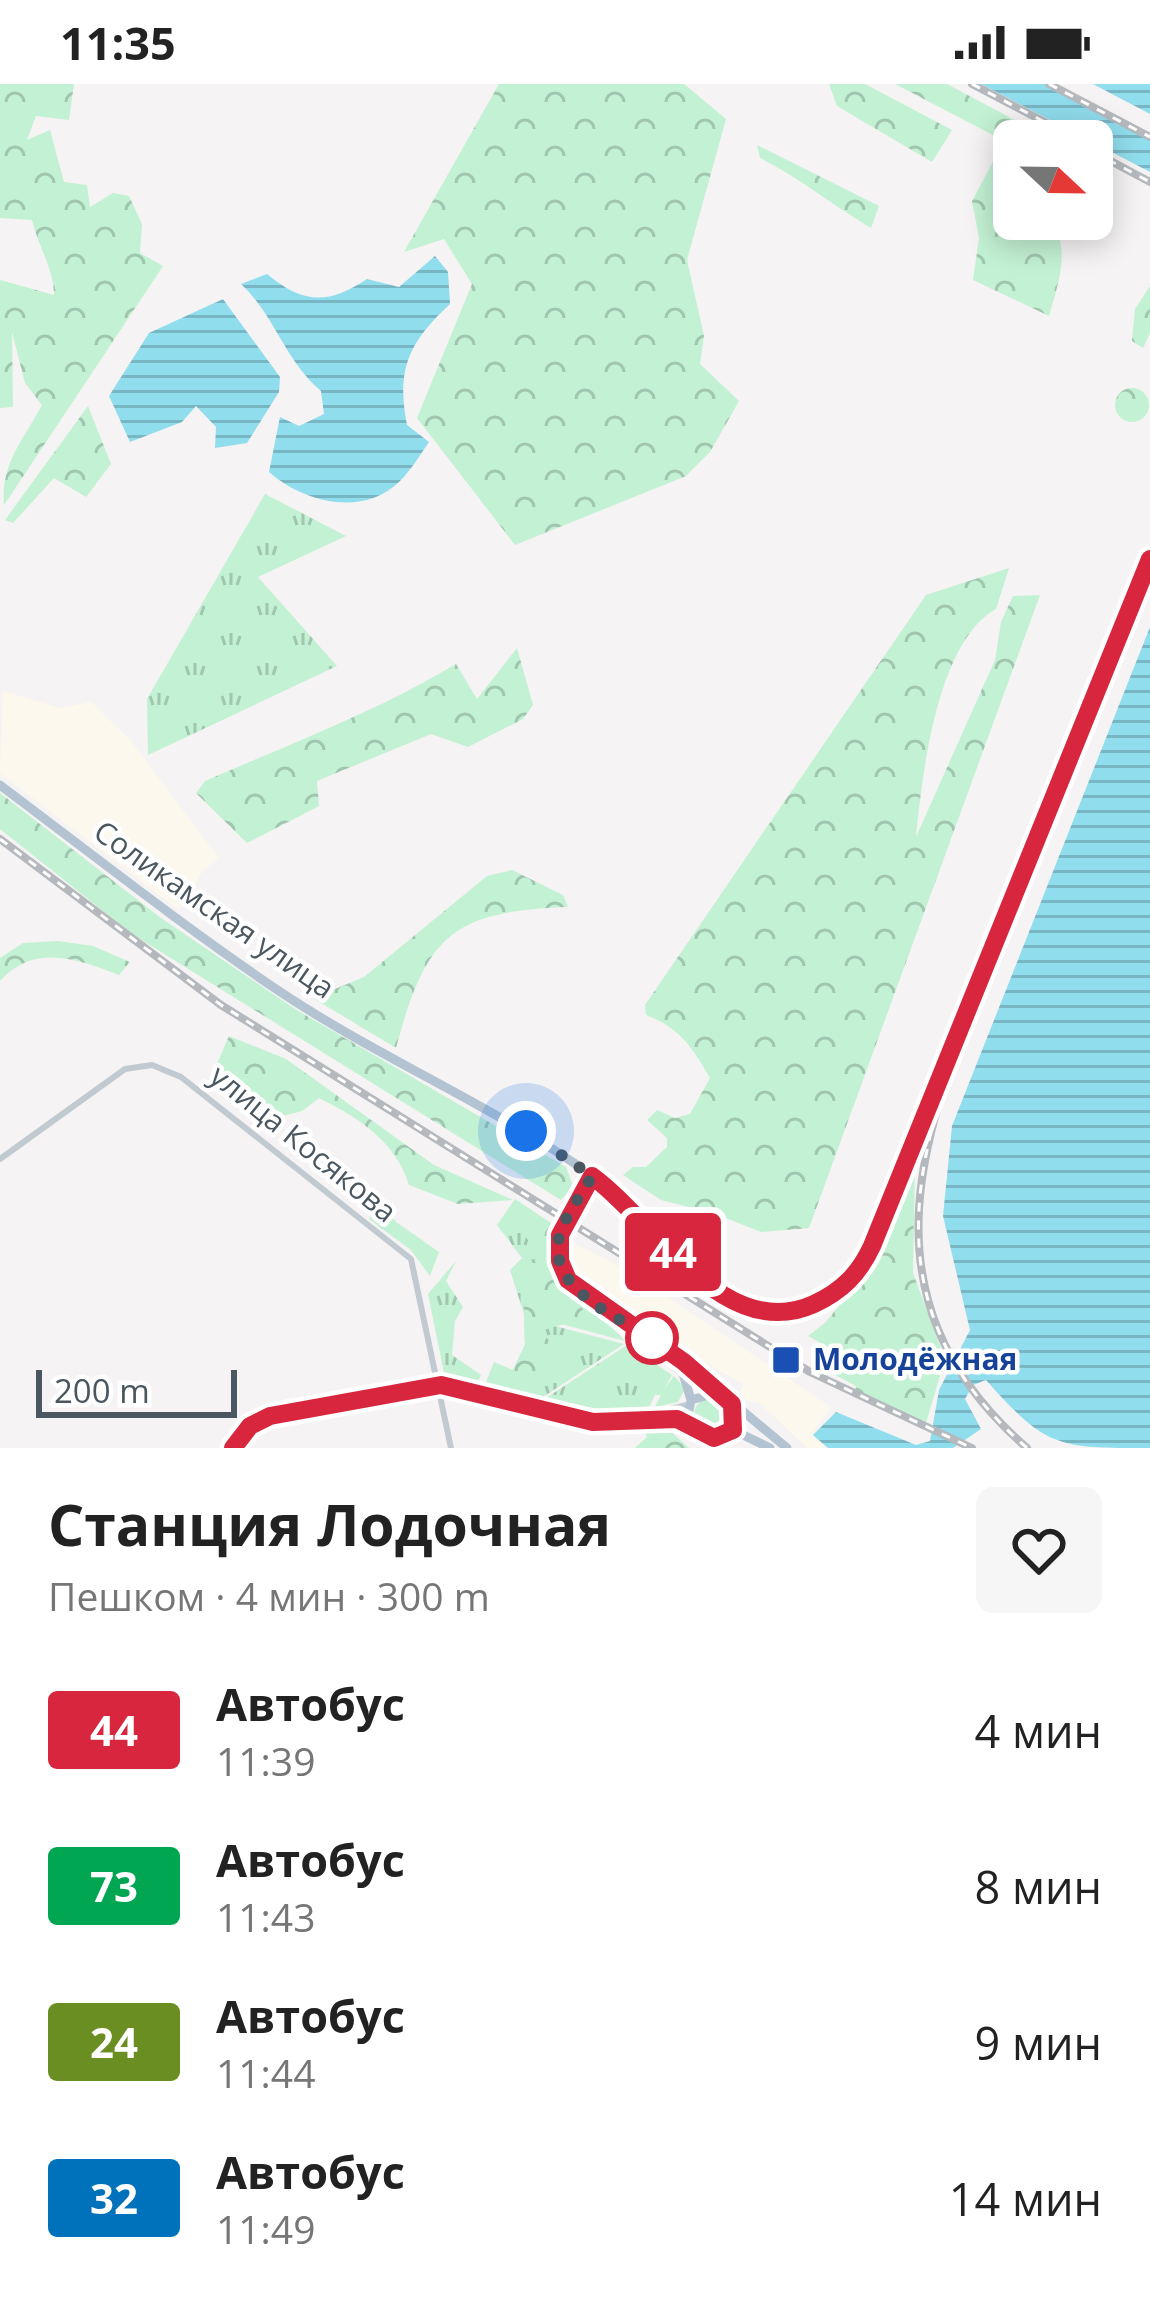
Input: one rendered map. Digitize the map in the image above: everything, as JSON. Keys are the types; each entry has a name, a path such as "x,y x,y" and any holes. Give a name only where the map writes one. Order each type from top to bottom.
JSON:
{"main road":[{"name":"Соликамская улица","path":"0,785 281,992 526,1131 592,1176 631,1207 700,1280 727,1299 784,1312 814,1304 849,1281 872,1246 1150,559"},
{"path":"592,1176 562,1228 558,1247 568,1280 683,1372 690,1424 714,1438 733,1430 770,1448"},
{"path":"600,1307 652,1338 787,1448"},
{"path":"689,1403 718,1394"},
{"path":"732,1404 733,1430"}],"street":[{"name":"улица Косякова","path":"0,1160 125,1069 152,1065 181,1077 411,1259 451,1448"},
{"path":"233,1448 250,1426 270,1416 441,1385 593,1422 669,1418 690,1424"},
{"path":"636,1419 689,1403"}],"shaded area":[{"path":"3,691 60,708 91,702 132,742 219,858 202,872 179,910 0,773"},
{"path":"573,1243 627,1270 831,1407 811,1435 826,1448 807,1448 760,1403 736,1398 744,1384 696,1358 574,1270"}],"green space":[{"path":"0,84 74,84 69,120 36,116 27,140 50,130 64,182 87,185 90,207 113,193 129,196 142,224 140,253 163,266 4,505 10,464 42,405 25,383 12,332 13,407 0,408 0,280 54,295 32,220 0,218"},
{"path":"499,84 684,84 726,119 687,260 704,336 700,364 739,401 710,452 686,476 515,545 417,418 472,284 444,239 404,252"},
{"path":"829,84 865,84 952,130 932,162 837,106"},
{"path":"895,84 947,84 1015,120 993,120 993,135"},
{"path":"757,145 879,206 871,228 760,158"},
{"path":"993,162 993,240 1060,240 1061,266 1049,316 973,280 979,238 972,201"},
{"path":"1150,286 1150,333 1143,348 1132,341 1135,309"},
{"path":"1132,388 1144,393 1149,405 1144,417 1132,422 1120,417 1115,405 1120,393"},
{"path":"88,406 111,464 86,497 54,478 13,523 5,520"},
{"path":"265,494 346,536 258,577 337,666 148,755 147,699"},
{"path":"1009,568 996,609 976,625 946,679 928,746 916,837 995,660 1001,622 1013,596 1040,595 809,1228 761,1232 661,1200 623,1175 633,1167 646,1167 667,1147 667,1138 647,1120 657,1110 675,1118 690,1114 710,1078 684,1040 646,1015 645,1005 926,595"},
{"path":"517,648 533,705 523,719 468,747 431,734 317,781 319,806 247,843 196,793 205,781 365,712 456,664 477,699"},
{"path":"0,793 161,918 295,1009 566,1167 573,1186 561,1200 132,934 0,829"},
{"path":"512,870 563,895 568,907 496,915 449,937 419,980 396,1048 313,998 364,977 487,876"},
{"path":"23,943 93,946 130,962 119,975 72,960 42,958 13,969 0,981 0,958"},
{"path":"229,1036 286,1059 434,1165 513,1200 458,1204 409,1185 395,1156 374,1132 319,1098 302,1111 260,1122 224,1091 214,1071"},
{"path":"915,1156 913,1273 945,1359 926,1423 855,1391 856,1386 828,1371 837,1352 808,1336 825,1323 871,1266"},
{"path":"515,1199 557,1227 557,1264 564,1279 625,1341 524,1314 510,1270 522,1258 497,1225"},
{"path":"381,1202 396,1222 439,1252 430,1276 411,1250 369,1219"},
{"path":"530,1211 552,1227 549,1267 589,1317 540,1331 575,1367 564,1379 509,1378 525,1345 522,1260 538,1259 524,1233"},
{"path":"456,1261 446,1281 463,1307 455,1321 452,1355 481,1375 478,1381 444,1373 428,1294"},
{"path":"524,1318 624,1344 543,1397 486,1382 494,1362 513,1370 525,1345"},
{"path":"627,1345 672,1375 664,1389 674,1376 682,1385 677,1372 685,1389 678,1402 655,1407 661,1395 655,1395 647,1411 599,1418 484,1388 602,1414 640,1411 611,1412 546,1398"},
{"path":"711,1398 723,1403 728,1415 723,1427 711,1432 699,1427 694,1415 699,1403"},
{"path":"645,1431 670,1431 689,1448 635,1448 647,1437"}],"water":[{"path":"981,84 1045,84 1150,139 1150,172 1113,153 1113,120 1050,120"},
{"path":"1093,84 1150,84 1150,114"},
{"path":"435,256 448,272 450,304 415,344 403,388 407,425 429,442 400,481 369,499 333,502 283,483 269,472 280,417 299,426 324,414 321,391 241,284 267,274 292,291 316,297 340,293 367,279 399,287"},
{"path":"223,299 280,377 279,392 247,443 215,448 216,427 196,406 182,422 130,442 109,396 149,333"},
{"path":"1150,627 1150,1448 1094,1447 1056,1440 1024,1419 986,1380 973,1385 965,1399 981,1429 953,1448 828,1448 813,1435 836,1412 916,1445 930,1441 939,1390 970,1330 943,1216 952,1126"}],"railway":[{"path":"972,84 1041,120"},
{"path":"1049,84 1150,137"},
{"path":"1113,162 1150,182"},
{"path":"1027,1448 968,1384 934,1318 919,1250 922,1181 937,1110 961,1039 1150,574"},
{"path":"0,839 221,1005 810,1372 972,1448"}],"bus line":[{"name":"44","path":"233,1448 250,1426 270,1416 403,1388 441,1385 593,1422 677,1419 714,1438 733,1430 732,1404 652,1338 574,1287 560,1261 562,1228 592,1176 619,1195 700,1280 727,1299 758,1310 798,1310 835,1293 854,1276 872,1246 1150,559"}],"place":[{"name":"Молодёжная","path":"786,1360"}],"route":[{"path":"526,1131 592,1176 560,1235 560,1261 568,1280 600,1307 652,1338"}]}
